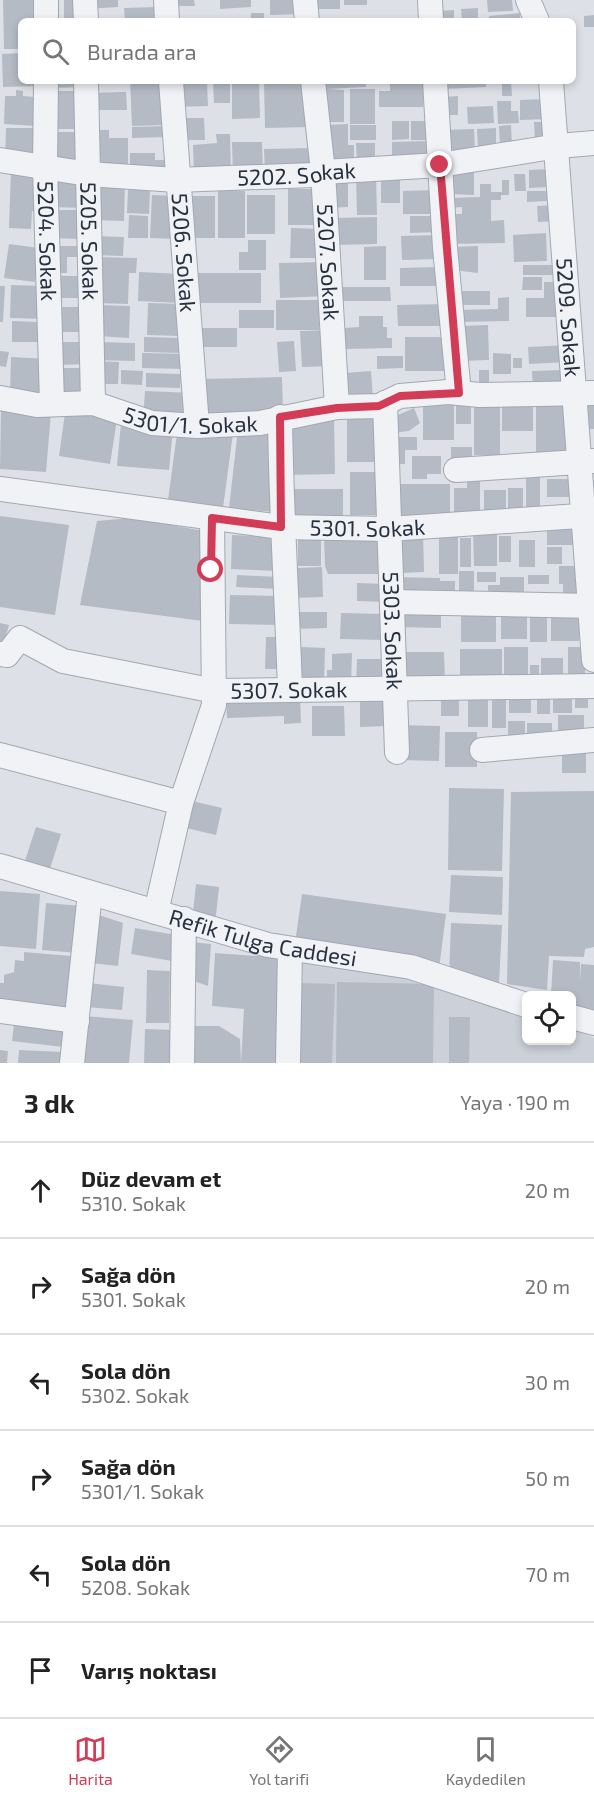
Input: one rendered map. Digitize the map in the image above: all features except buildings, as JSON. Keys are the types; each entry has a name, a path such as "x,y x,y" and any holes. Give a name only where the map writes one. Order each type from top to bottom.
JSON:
{"street":[{"path":"46,0 46,18"},
{"path":"85,0 86,18"},
{"path":"166,0 167,18"},
{"path":"305,0 307,18"},
{"path":"430,0 431,18"},
{"path":"528,0 536,18"},
{"name":"5204. Sokak","path":"46,84 45,167 52,403"},
{"name":"5205. Sokak","path":"86,84 93,403"},
{"name":"5206. Sokak","path":"171,84 176,180 196,426"},
{"name":"5207. Sokak","path":"313,84 323,172 337,408"},
{"path":"435,84 459,393"},
{"name":"5209. Sokak","path":"551,84 585,394 594,660"},
{"name":"5202. Sokak","path":"0,160 88,174 176,180 314,175 323,172 440,165 558,146 594,143"},
{"name":"5301/1. Sokak","path":"0,398 37,405 93,403 152,423 196,426 260,423 280,417 337,408 379,406 400,396 459,393 585,394"},
{"name":"5303. Sokak","path":"385,403 397,752"},
{"path":"280,417 281,527 286,556 290,690"},
{"path":"456,471 587,461"},
{"name":"5301. Sokak","path":"0,489 281,527 389,529 589,515"},
{"path":"156,912 181,803 214,705 211,635 212,518"},
{"path":"392,602 592,606"},
{"name":"5307. Sokak","path":"0,654 7,655 20,638 63,661 215,692 394,691 594,686"},
{"path":"483,750 594,740"},
{"path":"0,755 181,803"},
{"name":"Refik Tulga Caddesi","path":"0,866 290,950 411,967 522,1004"},
{"path":"72,1063 90,892"},
{"path":"182,1063 184,919"},
{"path":"288,1063 290,950"},
{"path":"0,1011 78,1021"},
{"path":"576,1018 594,1023"}],"shaded area":[{"path":"288,956 374,964 522,1009 522,1045 576,1045 576,1031 594,1038 594,1063 288,1063"}],"route":[{"path":"211,570 212,518 281,527 280,417 337,408 379,406 400,396 459,393 445,248 440,165"}]}
